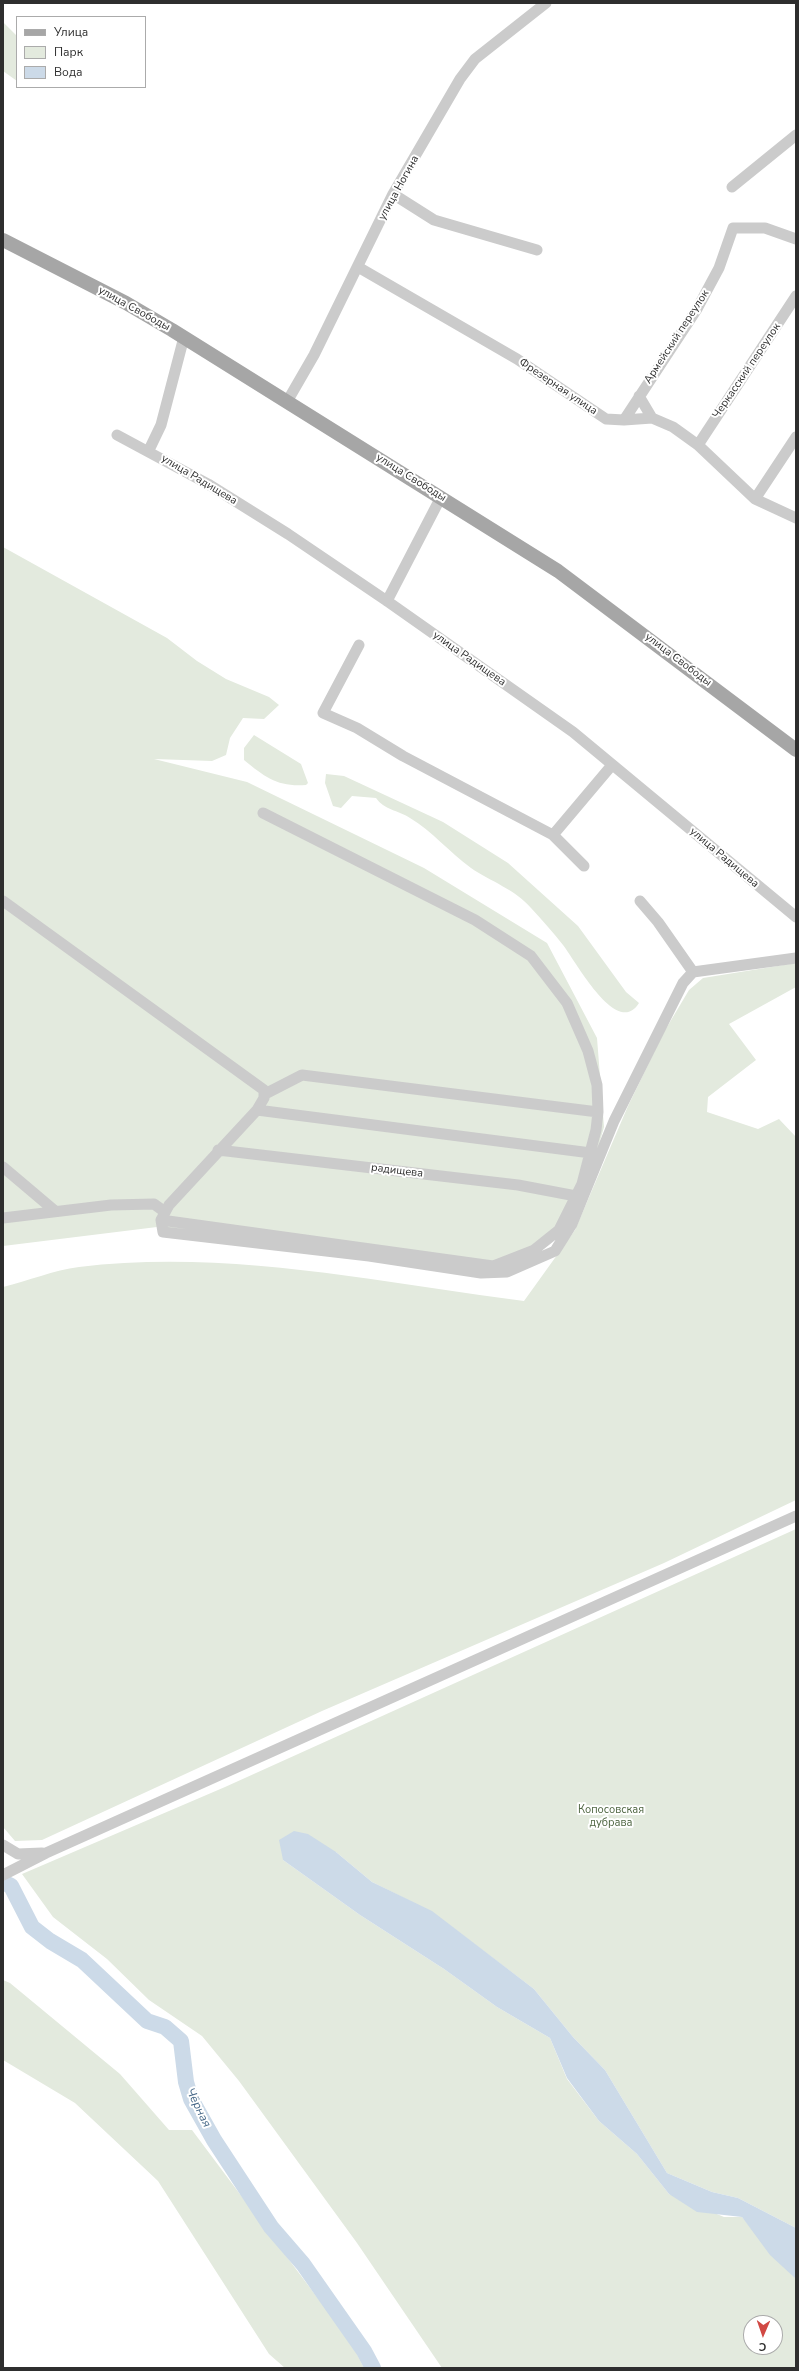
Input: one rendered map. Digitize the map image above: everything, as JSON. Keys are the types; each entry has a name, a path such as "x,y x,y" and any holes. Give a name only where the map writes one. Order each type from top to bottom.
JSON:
{"main road":[{"name":"улица Свободы","path":"3,240 126,303 184,337 288,400 558,571 796,750"}],"street":[{"path":"527,3 536,11"},
{"name":"улица Ногина","path":"288,400 314,355 393,194 460,79 475,59 546,3"},
{"path":"732,187 796,135"},
{"path":"393,194 434,220 537,250"},
{"name":"Армейский переулок","path":"624,420 697,309 719,268 733,228 765,228 796,239"},
{"name":"Фрезерная улица","path":"358,267 517,359 606,418 624,420 652,418 673,427 698,446 755,499 796,518"},
{"name":"Черкасский переулок","path":"698,446 796,296"},
{"path":"149,450 161,425 184,337"},
{"path":"639,396 652,418"},
{"name":"улица Радищева","path":"117,435 149,450 208,484 288,534 387,601 573,732 796,918"},
{"path":"755,499 796,437"},
{"path":"387,601 441,497"},
{"path":"359,645 323,713 357,728 410,760 553,835 584,866"},
{"path":"553,835 612,765"},
{"path":"3,1218 111,1205 154,1204 163,1216 492,1266 534,1250 559,1230 582,1184 591,1153 598,1112 597,1085 588,1051 567,1003 531,956 475,920 263,813"},
{"path":"3,901 259,1085 264,1090 265,1094"},
{"path":"640,901 658,922 693,972"},
{"path":"598,1112 302,1075 265,1094 257,1110 218,1150 169,1205 163,1216 163,1232 369,1256 481,1273 507,1272 555,1251 572,1224 614,1121 683,983 693,972 796,958"},
{"path":"257,1110 591,1153"},
{"name":"радищева","path":"218,1150 518,1185 576,1196"},
{"path":"3,1168 55,1211"},
{"path":"3,1875 46,1852 796,1516"},
{"path":"3,1845 18,1854 46,1852"}],"green space":[{"path":"3,22 16,35 16,80 3,71"},
{"path":"3,547 167,638 197,661 226,679 269,697 279,705 264,719 243,718 230,738 226,755 212,761 154,759 247,782 424,868 547,943 597,1038 604,1127 585,1193 566,1227 498,1269 157,1227 3,1246"},
{"path":"254,735 301,764 308,783 306,785 296,785 280,783 259,772 244,760 244,748"},
{"path":"326,774 344,776 443,822 508,863 578,926 626,992 639,1003 630,1011 620,1011 608,1004 597,993 559,940 525,902 518,896 471,868 418,823 383,805 376,798 352,796 341,808 333,806 325,783"},
{"path":"796,963 796,987 729,1024 756,1060 708,1097 707,1112 758,1129 779,1119 796,1137 796,1500 664,1563 322,1711 42,1840 15,1841 3,1827 3,1287 79,1267 135,1263 191,1262 302,1270 524,1301 575,1230 628,1106 664,1032 689,990 703,978"},
{"name":"Копосовская дубрава","path":"796,1529 796,2228 738,2198 712,2192 667,2173 605,2070 573,2037 534,1989 432,1912 372,1882 336,1852 283,1860 360,1915 444,1969 497,2007 550,2038 567,2079 599,2121 637,2154 669,2194 724,2217 742,2217 796,2279 796,2368 442,2368 357,2243 239,2081 202,2036 149,2000 107,1959 53,1917 22,1874 225,1787"},
{"path":"3,1980 10,1983 120,2074 169,2130 192,2130 352,2344 364,2368 285,2368 269,2354 158,2181 75,2103 3,2060"}],"water":[{"path":"294,1831 308,1834 336,1852 372,1882 432,1911 534,1989 573,2037 605,2070 667,2173 712,2192 738,2198 796,2228 796,2279 770,2255 742,2217 697,2212 669,2194 637,2154 599,2121 567,2078 550,2038 497,2007 444,1969 360,1915 283,1860 279,1840"}],"waterway":[{"name":"Чёрная","path":"3,1882 11,1886 32,1927 50,1941 82,1960 147,2021 165,2027 181,2041 186,2082 191,2099 214,2140 271,2227 303,2264 364,2351 373,2368"}]}
